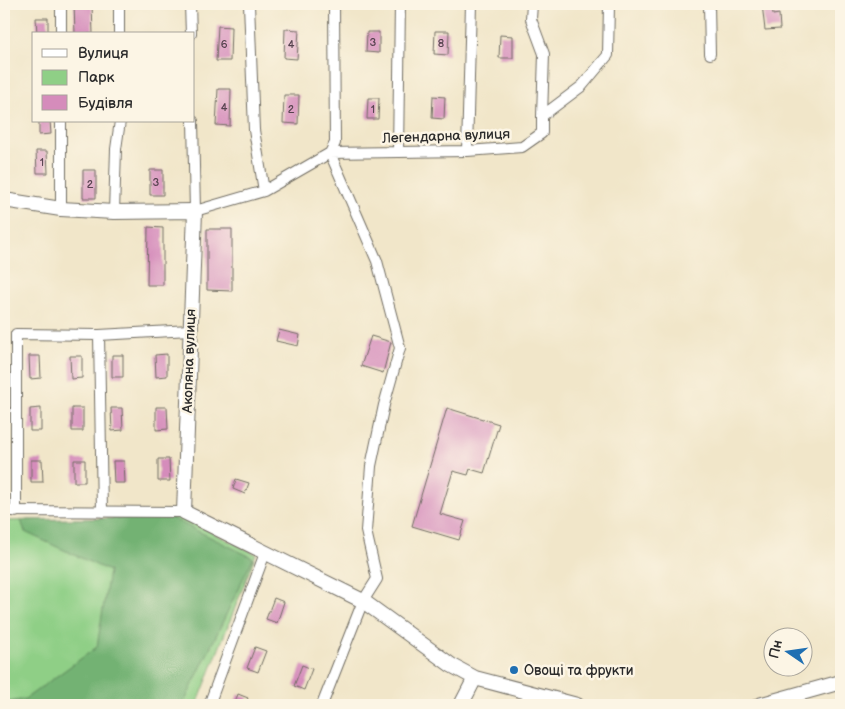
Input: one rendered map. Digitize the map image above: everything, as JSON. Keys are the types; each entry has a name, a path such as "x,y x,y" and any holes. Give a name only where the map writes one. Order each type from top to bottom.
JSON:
{"main road":[{"path":"4,200 61,209 114,212 195,211"},
{"name":"Акопяна вулиця","path":"184,512 195,211"},
{"path":"184,512 363,601 451,665 475,678 576,705"},
{"path":"461,705 475,678"},
{"path":"759,705 841,682"}],"street":[{"path":"61,4 61,32"},
{"path":"119,4 119,32"},
{"path":"190,4 191,32"},
{"path":"249,4 254,130 264,191"},
{"path":"193,122 195,211 264,191 330,153 335,143 334,4"},
{"path":"398,152 400,4"},
{"path":"467,150 471,4"},
{"path":"532,4 532,19 544,54 542,116"},
{"path":"542,116 582,86 608,55 609,4"},
{"path":"709,4 710,54"},
{"name":"Легендарна вулиця","path":"330,153 522,147 542,133 542,116"},
{"path":"61,122 61,209"},
{"path":"114,212 116,149 120,122"},
{"path":"322,705 363,601 377,579 366,531 371,466 384,405 400,348 376,261 330,153"},
{"path":"16,512 16,334 99,335 190,330"},
{"path":"99,335 102,512"},
{"path":"4,511 184,512"},
{"path":"209,705 265,553"}],"green space":[{"path":"169,517 253,558 183,705 4,705 4,703 25,699 97,647 109,571 25,532 21,520"},
{"path":"180,517 256,554 197,705 4,705 4,521"}],"building":[{"path":"74,4 92,4 93,32 75,32"},
{"path":"762,4 772,4 773,15 779,14 780,29 765,30"},
{"path":"36,18 48,18 48,32 37,32"},
{"path":"218,26 231,27 230,61 216,61"},
{"path":"285,29 299,30 297,59 284,58"},
{"path":"435,31 449,31 448,55 434,54"},
{"path":"367,32 379,32 379,53 366,52"},
{"path":"500,35 513,36 513,58 499,58"},
{"path":"218,89 231,89 230,126 216,125"},
{"path":"284,95 299,95 298,124 283,123"},
{"path":"433,96 445,97 444,119 432,118"},
{"path":"368,98 379,98 378,119 367,119"},
{"path":"39,122 50,122 51,134 39,135"},
{"path":"36,151 47,151 48,173 37,173"},
{"path":"83,170 96,170 96,198 83,198"},
{"path":"150,170 163,170 163,195 150,195"},
{"path":"148,227 163,228 163,285 147,285"},
{"path":"207,229 232,229 232,291 207,290"},
{"path":"279,330 300,335 298,346 276,341"},
{"path":"371,336 391,342 383,373 361,366"},
{"path":"167,354 167,376 156,377 155,355"},
{"path":"112,355 123,355 123,377 112,377"},
{"path":"29,356 40,356 41,378 30,379"},
{"path":"70,356 82,356 82,378 71,379"},
{"path":"156,407 167,407 168,429 156,430"},
{"path":"41,408 41,431 30,431 30,409"},
{"path":"72,408 83,408 83,431 72,431"},
{"path":"111,408 122,408 123,430 112,431"},
{"path":"447,408 499,424 484,473 470,469 468,475 453,471 440,514 465,521 459,540 412,526"},
{"path":"158,459 169,459 170,481 158,481"},
{"path":"31,460 42,460 43,482 31,482"},
{"path":"74,460 85,460 85,482 74,482"},
{"path":"113,461 124,461 125,483 114,483"},
{"path":"236,479 249,483 245,494 233,489"},
{"path":"274,598 284,602 277,623 266,619"},
{"path":"255,647 266,651 258,672 247,668"},
{"path":"302,665 312,669 304,690 294,686"},
{"path":"238,694 248,698 245,705 234,705"}],"place":[{"name":"Овощі та фрукти","path":"514,670"}]}
